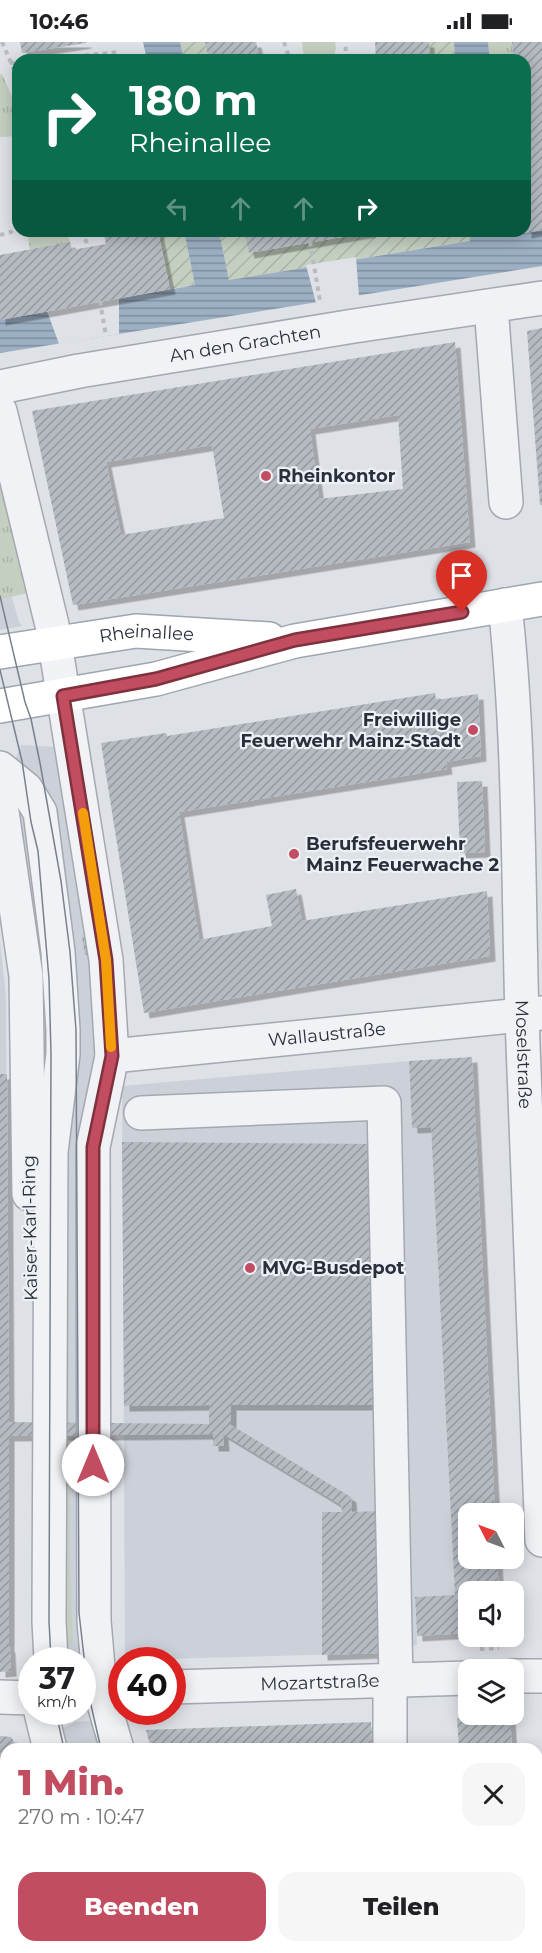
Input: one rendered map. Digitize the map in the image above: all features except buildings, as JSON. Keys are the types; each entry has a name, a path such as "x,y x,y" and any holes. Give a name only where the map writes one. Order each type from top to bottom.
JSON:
{"main road":[{"name":"Rheinallee","path":"0,706 156,679 295,640 542,599"},
{"name":"Rheinallee","path":"0,652 136,631 295,640"}],"street":[{"name":"An den Grachten","path":"0,387 354,326 542,298"},
{"path":"491,306 506,502"},
{"name":"Kaiser-Karl-Ring","path":"0,411 46,601 106,960 112,1056 93,1147 94,1621 101,1743"},
{"name":"Moselstraße","path":"505,605 532,1014 542,1540"},
{"name":"Kaiser-Karl-Ring","path":"0,768 15,778 33,797 40,812 57,952 63,1030 63,1054 51,1152 50,1647"},
{"name":"Kaiser-Karl-Ring","path":"0,798 26,976 33,1364 34,1647"},
{"name":"Wallaustraße","path":"112,1056 532,1014"},
{"name":"Kaiser-Karl-Ring","path":"63,1054 77,1151 79,1613 98,1691 115,1743"},
{"path":"141,1113 384,1103 393,1680 390,1743"},
{"path":"524,1677 542,1676"},
{"name":"Mozartstraße","path":"186,1678 458,1678"},
{"path":"0,1697 18,1698"},
{"path":"44,1725 49,1743"},
{"path":"59,1725 63,1743"}],"path":[{"path":"2,42 2,51 12,67"},
{"path":"99,54 119,52"},
{"path":"84,237 89,247"},
{"path":"310,242 320,302"},
{"path":"100,301 106,336"}],"shaded area":[{"path":"0,556 22,626 0,630"},
{"path":"21,745 56,747 93,964 95,1102 82,1647 44,1647 42,1175 14,763"},
{"path":"0,941 6,997 9,1647 11,1671 0,1672"},
{"name":"MVG-Busdepot","path":"409,1061 412,1128 431,1127 455,1595 415,1598 417,1645 381,1648 380,1653 186,1658 186,1647 125,1647 122,1086"},
{"path":"69,1725 95,1725 106,1743 56,1743 59,1730"}],"green space":[{"path":"180,42 205,42 208,54 183,54"},
{"path":"302,42 335,42 334,54 303,54"},
{"path":"429,42 454,42 455,54 430,54"},
{"path":"488,42 512,42 513,54 489,54"},
{"path":"2,74 12,96 12,136 0,137 0,75"},
{"path":"28,237 68,237 70,242 30,250"},
{"path":"159,237 185,237 195,285 170,289"},
{"path":"220,237 245,237 249,253 343,237 470,237 470,241 229,280"},
{"path":"0,456 28,593 0,599"},
{"path":"57,1142 68,1143 70,1570 73,1644 59,1646"}],"water":[{"path":"143,42 180,42 183,54 146,54"},
{"path":"454,42 488,42 489,54 455,54"},
{"path":"542,230 542,266 0,353 0,320 195,285 185,237 220,237 229,280 470,241 470,237 531,237 531,232"}],"pier":[{"path":"356,257 359,296 316,303 306,265"},
{"path":"119,298 119,334 59,344 47,311"}],"tram line":[{"path":"0,596 40,763 61,881 70,952 76,1030 79,1613 88,1692 100,1743"},
{"path":"0,670 22,761 31,822 38,851 49,979 51,1054 50,1647"},
{"path":"59,1725 63,1743"}],"slow traffic":[{"path":"83,813 106,960 111,1047"}],"place":[{"name":"Rheinkontor","path":"266,476"},
{"name":"Freiwillige Feuerwehr Mainz-Stadt","path":"473,730"},
{"name":"Berufsfeuerwehr Mainz Feuerwache 2","path":"294,854"},
{"name":"MVG-Busdepot","path":"250,1268"}],"route":[{"path":"93,1465 93,1147 112,1056 106,960 63,696 156,679 295,640 462,612"}]}
